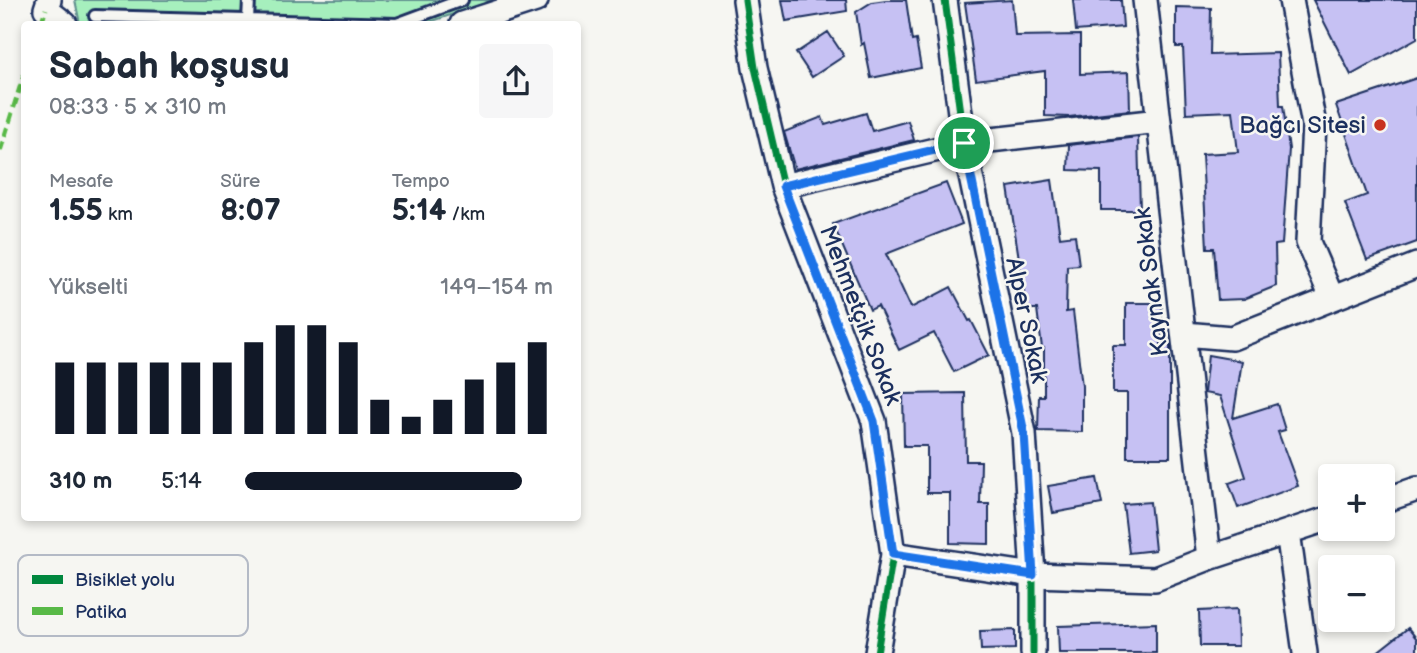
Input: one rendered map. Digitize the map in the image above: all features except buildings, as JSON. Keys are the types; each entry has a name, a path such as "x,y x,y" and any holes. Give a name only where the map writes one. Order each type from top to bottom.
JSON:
{"street":[{"path":"49,0 46,9 61,21"},
{"path":"471,21 536,0"},
{"name":"Mehmetçik Sokak","path":"745,0 755,68 783,186 874,421 893,554 877,653"},
{"name":"Alper Sokak","path":"945,0 964,143 1024,433 1033,575 1033,653"},
{"name":"Kaynak Sokak","path":"1144,0 1209,558"},
{"path":"1291,0 1314,125 1308,242 1332,298"},
{"path":"783,186 964,143 1159,121"},
{"path":"1184,334 1232,338 1417,265"},
{"path":"1395,496 1417,489"},
{"path":"893,554 1033,575 1155,579 1318,522"},
{"path":"1288,532 1306,653"}],"lane":[{"path":"248,20 250,0"},
{"path":"405,21 462,0"},
{"path":"94,16 285,21"}],"green space":[{"path":"75,0 495,0 433,21 79,21"}],"marked path":[{"path":"42,21 46,9"},
{"path":"0,151 21,84"}],"cycle path":[{"path":"745,0 755,68 783,186 874,421 893,554 877,653"},
{"path":"945,0 964,143 1024,433 1033,575 1033,653"}],"place":[{"name":"Bağcı Sitesi","path":"1380,125"}],"route":[{"path":"964,143 1024,433 1033,575 893,554 874,421 783,186 964,143"}]}
